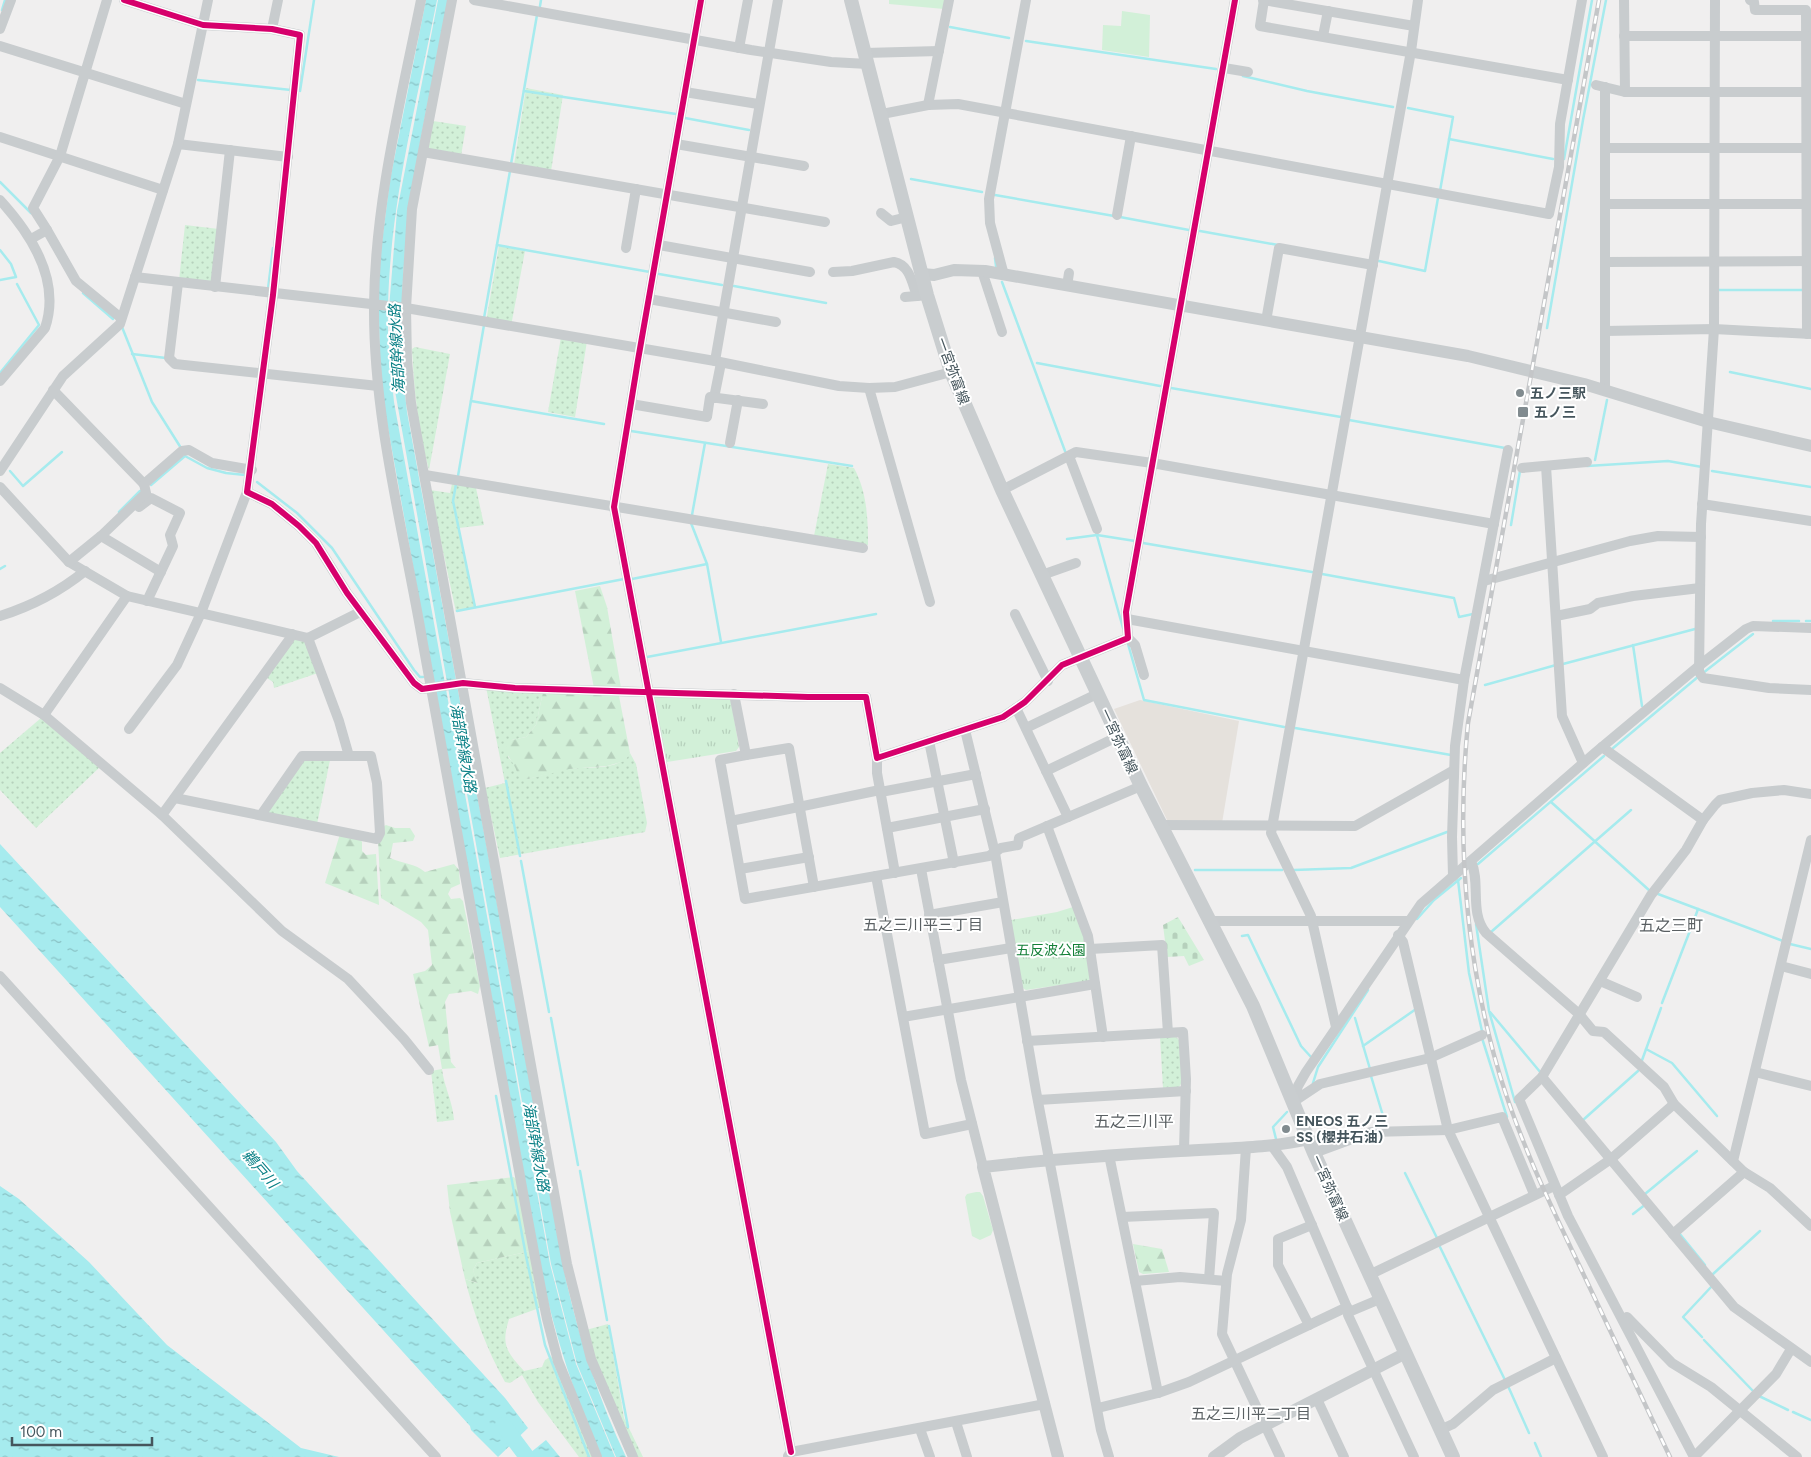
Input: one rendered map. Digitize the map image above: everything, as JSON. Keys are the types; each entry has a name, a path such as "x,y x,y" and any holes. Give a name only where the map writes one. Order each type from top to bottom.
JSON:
{"main road":[{"name":"一宮弥富線","path":"851,0 922,274 922,296 951,372 1002,490 1159,825 1253,1006 1314,1153 1452,1457"}],"street":[{"path":"0,29 11,0"},
{"path":"107,0 60,156 33,208 76,281 121,318"},
{"path":"124,0 203,24 272,29 296,33 300,35 301,40 273,295 252,470 247,492 201,613 177,665 129,729"},
{"path":"0,471 63,376 120,324 178,144 208,0"},
{"path":"272,29 278,0"},
{"path":"421,0 381,210 374,306 378,386 430,688 547,1319 558,1361 597,1457"},
{"path":"452,0 412,210 404,308 411,403 567,1264 591,1359 633,1457"},
{"path":"474,0 739,48 831,62 939,51"},
{"path":"701,0 614,506 789,1454 1046,1404"},
{"path":"739,48 748,0"},
{"path":"714,398 723,313 767,52 778,0"},
{"path":"928,105 949,0"},
{"path":"1004,275 990,223 989,199 1026,0"},
{"path":"1144,675 1135,644 1128,638 1126,612 1235,0"},
{"path":"1414,26 1264,0 1260,26 1568,80"},
{"path":"1336,1027 1311,916 1271,833 1411,51 1418,0"},
{"path":"882,114 928,105 958,104 1549,214 1559,167 1560,124 1582,0"},
{"path":"1624,0 1625,92"},
{"path":"1701,672 1702,504 1714,329 1715,0"},
{"path":"1605,331 1714,329 1809,334 1809,92 1806,10 1755,10 1754,2 1750,0"},
{"path":"1323,36 1328,11"},
{"path":"1624,36 1806,36"},
{"path":"0,46 186,104"},
{"path":"1224,68 1248,72"},
{"path":"1605,390 1605,148 1600,86 1625,92 1809,92"},
{"path":"685,92 758,104"},
{"path":"1116,215 1131,136"},
{"path":"0,137 163,190"},
{"path":"178,144 288,157"},
{"path":"676,144 804,166"},
{"path":"1605,148 1809,148"},
{"path":"215,287 230,150"},
{"path":"423,152 825,222"},
{"path":"626,248 636,189"},
{"path":"0,200 31,239 48,278 50,294 48,319 45,328 0,381"},
{"path":"1605,204 1809,204"},
{"path":"881,213 890,221 907,217"},
{"path":"31,239 47,230"},
{"path":"659,246 810,272"},
{"path":"1266,321 1279,248 1373,265"},
{"path":"1605,262 1809,261"},
{"path":"833,272 852,271 894,262 901,263 908,271 922,296 905,297"},
{"path":"922,274 934,275 954,270 982,271 1004,275 1068,280 1180,306 1477,358 1605,390 1708,422 1811,446"},
{"path":"982,271 1002,332"},
{"path":"134,277 273,295 404,308 641,348 839,386 895,387 951,372"},
{"path":"178,283 169,358 171,362 175,364 378,386"},
{"path":"650,299 776,322"},
{"path":"869,388 930,602"},
{"path":"54,390 144,484 146,493 104,534"},
{"path":"631,404 707,417 710,397 763,404"},
{"path":"730,443 738,400"},
{"path":"144,484 185,450 212,463 252,470"},
{"path":"1453,876 1454,770 1464,680 1508,450"},
{"path":"1002,490 1076,452 1152,463 1494,524"},
{"path":"1069,456 1097,528"},
{"path":"1522,468 1587,462"},
{"path":"1546,466 1562,716 1583,763"},
{"path":"425,474 863,548"},
{"path":"0,487 69,562 128,596 308,638 360,612"},
{"path":"247,492 272,504 299,526 316,544 360,612 414,683 422,689 461,683 514,688 866,697 895,873"},
{"path":"69,562 151,498 180,513 170,535 174,546 147,600"},
{"path":"1702,504 1811,521"},
{"path":"104,534 161,572"},
{"path":"1484,581 1658,536 1701,537"},
{"path":"1042,575 1076,563"},
{"path":"0,616 51,595 85,571"},
{"path":"1556,616 1590,609 1598,603 1633,596 1700,588"},
{"path":"44,715 128,596"},
{"path":"1015,614 1048,681"},
{"path":"1126,619 1464,680"},
{"path":"1293,1102 1298,1086 1336,1027 1407,921 1421,904 1602,747 1701,672 1752,626 1811,628"},
{"path":"162,814 284,648 292,634"},
{"path":"308,638 339,721 349,756"},
{"path":"877,758 1003,717 1048,681 1062,665 1080,656 1128,638"},
{"path":"1701,672 1769,688 1811,690"},
{"path":"0,688 44,715 162,814 282,931 352,982 404,1039 429,1070"},
{"path":"734,694 746,755"},
{"path":"1026,728 1098,694"},
{"path":"1016,708 1068,817"},
{"path":"965,730 995,853 1049,1159 1101,1430 1109,1457"},
{"path":"1046,771 1117,736"},
{"path":"929,741 954,863"},
{"path":"1602,747 1703,820"},
{"path":"814,887 789,748 720,760 745,899 921,869 989,856 1001,848 1018,845 1019,838 1141,786"},
{"path":"175,798 377,838 380,833 377,783 371,756 302,756 261,815"},
{"path":"1159,825 1356,826 1454,770"},
{"path":"731,821 976,774"},
{"path":"1791,1349 1776,1374 1738,1409 1694,1457 1556,1190 1519,1099 1542,1077 1651,895 1686,850 1703,820 1720,800 1784,790 1811,794"},
{"path":"887,828 985,809"},
{"path":"1047,826 1088,936 1103,1037"},
{"path":"1733,1161 1811,840"},
{"path":"740,869 809,857"},
{"path":"1471,860 1476,870 1480,926 1579,1014 1593,1031 1604,1032 1664,1087 1674,1104 1744,1172 1770,1188 1811,1226"},
{"path":"921,869 947,1010 982,1167 1046,1404 1058,1457"},
{"path":"876,876 925,1134 972,1124"},
{"path":"930,915 1003,902"},
{"path":"1208,921 1407,921"},
{"path":"1398,935 1403,942 1448,1130 1603,1457"},
{"path":"1090,949 1162,945 1168,1033"},
{"path":"938,960 1011,948"},
{"path":"1781,966 1811,974"},
{"path":"0,976 436,1457"},
{"path":"1600,981 1638,997"},
{"path":"903,1017 1020,995 1095,984"},
{"path":"1027,1041 1183,1032 1186,1091 1184,1150"},
{"path":"1293,1102 1320,1084 1430,1058 1482,1034"},
{"path":"1755,1072 1811,1086"},
{"path":"1542,1077 1734,1306 1811,1362"},
{"path":"1038,1100 1186,1091"},
{"path":"1369,1276 1534,1194 1556,1190 1612,1160 1674,1104"},
{"path":"1314,1153 1371,1132 1448,1130 1502,1117 1534,1194"},
{"path":"982,1167 1049,1159 1272,1146 1309,1139"},
{"path":"1272,1146 1288,1167 1348,1309 1348,1315 1414,1457"},
{"path":"1246,1148 1241,1220 1226,1281 1222,1334 1280,1457"},
{"path":"1110,1155 1158,1393"},
{"path":"1674,1234 1744,1172"},
{"path":"1122,1217 1214,1213 1209,1279"},
{"path":"1309,1325 1278,1265 1278,1239 1312,1225"},
{"path":"1135,1281 1180,1277 1226,1281"},
{"path":"1098,1408 1158,1393 1309,1325 1348,1309 1380,1299"},
{"path":"1617,1306 1672,1363 1711,1387 1797,1457"},
{"path":"1214,1457 1240,1438 1404,1354"},
{"path":"1440,1430 1453,1424 1494,1390 1556,1358"},
{"path":"1317,1399 1344,1457"},
{"path":"956,1422 967,1457"},
{"path":"920,1429 930,1457"}],"shaded area":[{"path":"1140,700 1239,721 1222,823 1168,822 1114,709"}],"green space":[{"path":"889,0 946,0 944,9 889,4"},
{"path":"1122,11 1150,15 1149,57 1102,50 1103,25 1121,26"},
{"path":"526,88 563,95 551,171 514,165"},
{"path":"433,121 466,126 461,156 428,150"},
{"path":"185,225 219,229 214,281 179,280"},
{"path":"499,246 525,251 511,326 486,322"},
{"path":"561,337 587,341 575,417 548,412"},
{"path":"415,347 450,354 429,470 419,425 415,395 412,349"},
{"path":"828,464 854,468 864,496 868,545 814,536"},
{"path":"453,479 476,488 484,525 459,528 476,607 456,612 430,490 450,493"},
{"path":"600,586 607,607 621,688 594,688 575,591"},
{"path":"299,638 306,641 318,673 274,688 273,682 267,678 294,640"},
{"path":"486,687 543,692 536,725 526,737 512,740 508,757 528,779 567,769 610,766 625,759 630,753 636,764 647,823 645,832 500,858 485,788 505,783"},
{"path":"543,692 619,696 630,753 625,761 607,766 569,769 528,779 518,776 516,768 505,748 512,740 526,737 536,725"},
{"path":"654,696 727,697 731,701 739,747 736,751 667,762"},
{"path":"41,718 101,766 36,828 0,790 0,753"},
{"path":"330,760 317,824 268,814 267,810 302,761"},
{"path":"386,825 395,828 410,828 415,836 413,841 393,843 390,858 413,865 425,872 454,864 459,870 460,884 451,888 448,894 451,899 460,898 463,901 480,986 478,994 471,991 449,994 445,1002 451,1062 456,1068 442,1069 438,1045 429,1047 413,974 425,971 432,965 428,930 421,922 381,898 378,840 382,827"},
{"path":"340,834 358,835 362,842 362,851 366,855 376,854 379,905 325,883"},
{"name":"五反波公園","path":"1073,907 1085,937 1090,978 1088,981 1026,990 1021,987 1011,920 1057,912"},
{"path":"1178,917 1204,960 1189,966 1184,956 1167,957 1163,925"},
{"path":"1160,1037 1176,1037 1179,1040 1182,1082 1179,1087 1163,1088"},
{"path":"442,1069 454,1120 437,1122 431,1071"},
{"path":"514,1177 518,1182 530,1251 477,1263 473,1270 478,1283 465,1279 450,1212 447,1185"},
{"path":"980,1192 983,1196 993,1230 991,1235 980,1240 972,1236 965,1197 967,1194"},
{"path":"1133,1244 1162,1249 1169,1272 1143,1274 1139,1272"},
{"path":"530,1251 542,1307 509,1319 505,1342 509,1353 524,1371 542,1367 545,1360 553,1356 593,1457 579,1457 538,1402 522,1375 510,1383 505,1382 487,1345 473,1306 465,1279 477,1283 473,1270 477,1263"},
{"path":"608,1324 624,1418 643,1457 637,1457 603,1382 586,1330"}],"water":[{"path":"426,0 437,0 399,191 390,268 388,331 394,402 550,1264 576,1364 615,1457 601,1457 583,1413 553,1322 542,1276 384,406 380,367 378,273 390,180"},
{"name":"海部幹線水路","path":"438,0 449,0 418,154 410,204 405,255 402,306 402,358 407,412 566,1280 591,1370 607,1414 626,1457 616,1457 577,1364 551,1264 392,374 389,308 397,211"},
{"path":"0,844 276,1142 297,1171 505,1398 528,1428 498,1457 471,1430 470,1426 0,907"},
{"path":"0,1186 19,1199 89,1262 167,1345 301,1448 339,1457 0,1457"},
{"path":"546,1440 560,1457 525,1457"}],"waterway":[{"path":"2,10 5,0"},
{"path":"300,91 314,0"},
{"path":"540,6 541,0"},
{"path":"1564,159 1592,0"},
{"path":"1547,328 1606,0"},
{"path":"511,164 537,15"},
{"path":"950,27 1009,38"},
{"path":"1026,41 1216,69"},
{"path":"1243,76 1307,91 1393,107"},
{"path":"198,80 291,90"},
{"path":"524,91 676,114"},
{"path":"1408,108 1453,117 1440,191"},
{"path":"685,118 749,130"},
{"path":"1449,139 1553,159"},
{"path":"484,318 510,171"},
{"path":"911,179 982,192"},
{"path":"0,182 31,213"},
{"path":"995,195 1114,216"},
{"path":"1379,261 1425,271 1438,198"},
{"path":"1120,217 1189,230"},
{"path":"1200,231 1278,245"},
{"path":"497,245 650,272"},
{"path":"268,289 273,248"},
{"path":"0,250 11,264 16,277 0,280"},
{"path":"995,258 996,266"},
{"path":"659,274 722,285"},
{"path":"1002,282 1065,451"},
{"path":"0,373 39,325 17,284"},
{"path":"734,286 826,303"},
{"path":"1719,290 1803,290"},
{"path":"83,293 113,319"},
{"path":"458,476 484,325"},
{"path":"122,327 152,402 181,448"},
{"path":"132,354 166,358"},
{"path":"1037,363 1160,386"},
{"path":"1730,372 1811,389"},
{"path":"1171,388 1341,417"},
{"path":"1595,460 1607,400"},
{"path":"471,401 604,424"},
{"path":"1349,420 1505,448"},
{"path":"631,431 852,466"},
{"path":"692,515 705,443"},
{"path":"10,471 23,486 62,452"},
{"path":"151,485 185,456 207,468 245,475"},
{"path":"1587,466 1668,461 1702,467"},
{"path":"1511,525 1520,471"},
{"path":"1712,471 1811,487"},
{"path":"257,482 297,513 332,548 414,670 420,677 423,677"},
{"path":"456,484 453,501 475,607"},
{"path":"119,512 140,491"},
{"path":"691,523 707,564 721,642"},
{"path":"1096,532 1123,628"},
{"path":"1067,539 1097,535 1135,541"},
{"path":"1143,543 1312,572"},
{"path":"632,579 707,564"},
{"path":"0,569 5,566"},
{"path":"1322,574 1454,598 1459,617 1473,614"},
{"path":"457,611 624,579"},
{"path":"647,657 876,614"},
{"path":"1773,621 1799,621"},
{"path":"1806,621 1811,621"},
{"path":"1563,664 1695,629"},
{"path":"1703,673 1753,634"},
{"path":"1128,644 1144,700 1284,727"},
{"path":"1633,645 1642,706"},
{"path":"1485,685 1556,665"},
{"path":"1612,749 1699,676"},
{"path":"1295,728 1451,755"},
{"path":"1478,864 1604,756"},
{"path":"506,781 520,856"},
{"path":"1551,802 1650,891"},
{"path":"1491,932 1631,810"},
{"path":"1294,870 1351,868 1447,832"},
{"path":"521,861 549,1012"},
{"path":"1195,870 1282,870"},
{"path":"1417,919 1434,900 1461,878"},
{"path":"1458,880 1469,973 1482,1031"},
{"path":"1658,894 1783,941"},
{"path":"1693,923 1698,909"},
{"path":"1476,924 1489,1011 1515,1102"},
{"path":"1662,1003 1691,928"},
{"path":"1242,936 1248,935 1301,1046 1311,1057"},
{"path":"1790,944 1811,949"},
{"path":"1313,1083 1318,1067 1368,990"},
{"path":"1641,1063 1661,1008"},
{"path":"1363,1046 1416,1009"},
{"path":"1490,1012 1541,1073"},
{"path":"551,1018 578,1165"},
{"path":"1355,1018 1370,1069"},
{"path":"1482,1038 1507,1117"},
{"path":"1646,1049 1672,1063 1717,1116"},
{"path":"1583,1120 1638,1071"},
{"path":"1371,1076 1387,1129"},
{"path":"496,1096 545,1345 589,1457"},
{"path":"1276,1139 1273,1127 1287,1112"},
{"path":"1645,1194 1697,1151"},
{"path":"580,1171 607,1320"},
{"path":"1405,1173 1437,1238"},
{"path":"1633,1214 1646,1204"},
{"path":"1713,1274 1760,1231"},
{"path":"1679,1233 1705,1265"},
{"path":"1439,1245 1505,1380"},
{"path":"1702,1337 1683,1317 1712,1286"},
{"path":"609,1326 628,1427"},
{"path":"1704,1340 1753,1391"},
{"path":"1508,1386 1529,1433"},
{"path":"1759,1396 1788,1410"},
{"path":"1793,1412 1811,1420"},
{"name":"鵜戸川","path":"503,1425 527,1457"},
{"path":"1535,1443 1541,1457"}],"railway":[{"path":"1599,0 1468,723 1463,807 1466,890 1470,932 1484,1014 1511,1110 1555,1215 1670,1457"}],"cycle path":[{"path":"124,0 203,25 272,29 300,35 273,295 247,492 272,504 316,543 347,593 414,683 422,689 463,683 515,688 866,697 877,758 1003,717 1025,702 1062,665 1128,638 1126,612 1235,0"},
{"path":"701,0 614,507 791,1452"}],"place":[{"name":"五ノ三駅","path":"1520,393"},
{"name":"五ノ三","path":"1523,412"},
{"name":"ENEOS 五ノ三 SS (櫻井石油)","path":"1286,1129"}],"district":[{"name":"五之三川平三丁目","path":"923,925"},
{"name":"五之三町","path":"1671,925"},
{"name":"五之三川平","path":"1134,1121"},
{"name":"五之三川平二丁目","path":"1251,1414"}]}
